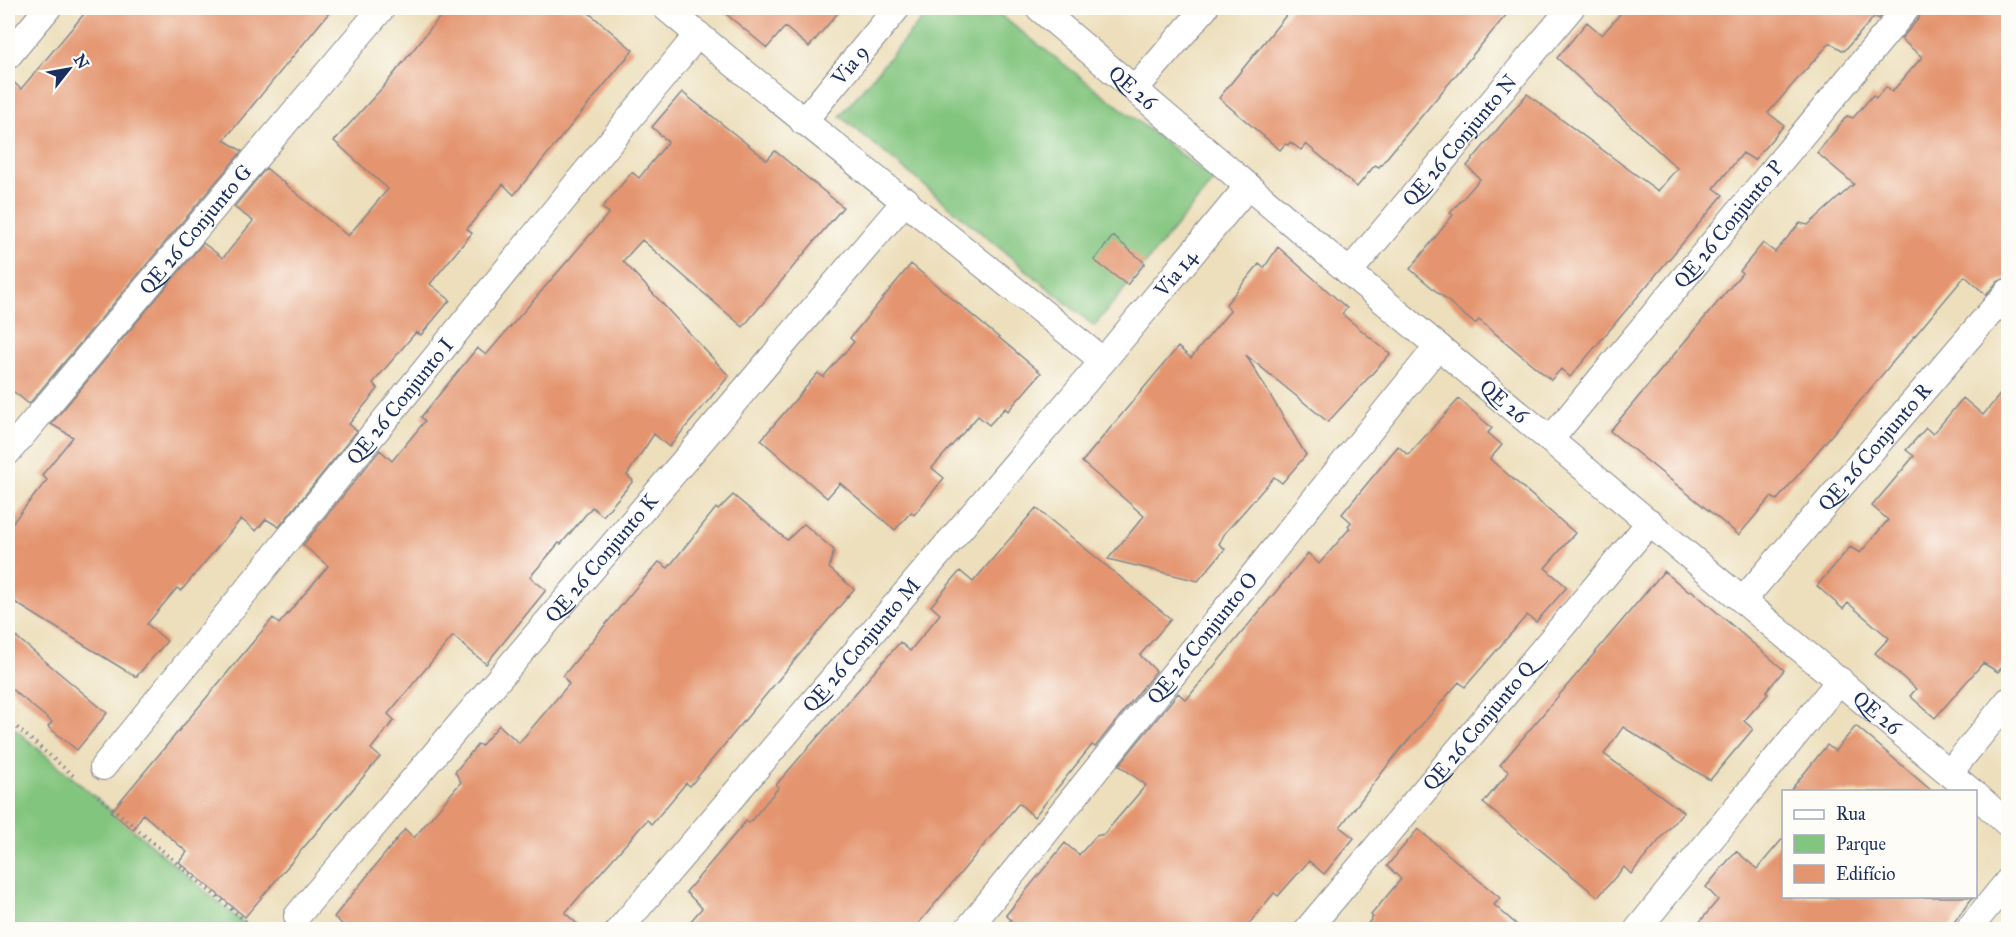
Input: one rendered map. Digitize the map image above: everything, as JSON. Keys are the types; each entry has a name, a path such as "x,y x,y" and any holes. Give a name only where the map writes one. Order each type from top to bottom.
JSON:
{"street":[{"path":"8,56 48,8"},
{"name":"QE 26 Conjunto G","path":"8,452 382,8"},
{"path":"666,8 803,122 906,200 1103,361"},
{"name":"Via 9","path":"803,122 897,8"},
{"name":"QE 26","path":"1039,8 1349,272 1969,790"},
{"path":"1135,89 1205,8"},
{"name":"QE 26 Conjunto N","path":"1349,272 1571,8"},
{"name":"QE 26 Conjunto P","path":"1550,440 1907,8"},
{"name":"QE 26 Conjunto I","path":"103,767 698,34"},
{"name":"Via 14","path":"1103,361 1248,186"},
{"name":"QE 26 Conjunto K","path":"297,916 906,200"},
{"name":"QE 26 Conjunto R","path":"1743,600 2008,292"},
{"name":"QE 26 Conjunto O","path":"967,930 1438,346"},
{"name":"QE 26 Conjunto M","path":"619,930 1103,361"},
{"name":"QE 26 Conjunto Q","path":"1307,930 1650,522"},
{"path":"1637,930 1840,680"},
{"path":"1950,772 2008,701"},
{"path":"1977,796 2008,824"},
{"path":"1968,930 2008,881"}],"path":[{"path":"8,720 79,780"},
{"path":"96,795 256,930"}],"green space":[{"path":"931,8 991,8 1214,180 1094,326 840,116"},
{"path":"8,723 250,929 8,929"}],"building":[{"path":"89,8 333,8 224,140 242,151 29,404 8,387 8,77 21,89"},
{"path":"447,8 583,8 633,50 514,195 503,184 467,229 472,233 430,284 450,300 421,335 416,332 373,383 378,389 349,424 357,431 279,527 266,519 256,531 241,519 181,591 177,588 147,624 167,641 136,677 8,598 8,528 47,480 42,475 73,437 51,424 203,243 223,258 253,221 234,207 266,168 348,236 388,189 334,141 384,86"},
{"path":"719,8 842,8 809,47 785,27 767,48"},
{"path":"1292,8 1512,8 1379,167 1375,165 1357,187 1306,144 1301,150 1290,142 1280,150 1219,98"},
{"path":"1625,8 1888,8 1879,19 1875,16 1844,51 1830,43 1800,76 1768,113 1784,125 1754,160 1743,153 1714,188 1723,195 1570,377 1561,369 1551,380 1479,320 1475,324 1410,269 1453,215 1450,213 1480,179 1467,166 1527,94 1658,191 1677,168 1557,58 1587,22 1602,35"},
{"path":"1922,8 2008,8 2008,277 1997,282 1986,295 1965,276 1777,500 1771,497 1739,535 1610,431 1742,273 1740,271 1763,243 1775,252 1800,223 1808,225 1854,184 1817,153 1847,116 1853,118 1873,95 1876,98 1886,87 1892,92 1922,57 1901,39 1919,18"},
{"path":"682,92 767,160 775,151 843,207 743,327 642,240 623,261 729,376 669,447 654,434 627,475 633,481 603,516 592,507 530,577 546,590 486,664 453,636 388,714 394,720 371,749 380,757 245,917 179,862 187,852 143,814 133,830 111,812 273,618 279,624 328,566 303,545 380,450 392,461 425,421 421,417 477,348 486,355 609,213 602,208 632,172 639,178 668,142 652,127"},
{"path":"1113,236 1145,263 1127,285 1094,260"},
{"path":"1278,247 1347,308 1342,314 1390,354 1328,422 1246,355 1306,455 1282,483 1274,477 1225,533 1219,544 1225,549 1198,581 1108,559 1144,516 1082,462 1178,347 1191,358 1230,311 1226,304 1259,264 1264,268"},
{"path":"911,264 1041,373 1008,411 1005,408 989,425 978,416 932,468 944,478 914,515 911,512 895,530 840,483 827,498 761,440 818,373 823,377 854,342 850,338"},
{"path":"2008,385 2008,660 1998,672 1983,663 1935,718 1910,696 1916,689 1875,653 1889,638 1848,603 1843,609 1817,586 1850,547 1860,553 1888,520 1872,506 1914,456 1906,450 1926,428 1933,434 1963,398 1983,415"},
{"path":"1459,399 1492,428 1488,433 1502,445 1490,459 1575,533 1545,568 1567,587 1536,622 1527,615 1465,687 1459,682 1398,752 1340,827 1354,838 1324,874 1309,861 1278,896 1274,893 1244,930 1003,930 1011,920 1006,915 1065,843 1079,855 1096,836 1104,834 1146,785 1119,765 1178,693 1186,700 1308,553 1319,564 1350,528 1348,526 1351,522 1342,514 1398,446 1408,455"},
{"path":"733,495 787,540 804,524 834,550 829,568 854,589 690,786 686,783 652,824 647,820 565,913 584,930 349,930 334,917 405,829 414,838 461,782 455,772 478,744 481,746 499,725 519,743 569,684 563,676 634,590 659,562 668,568 716,508 718,510"},
{"path":"1036,508 1171,619 1140,655 1156,671 1095,747 1092,745 1034,817 1019,803 913,930 683,930 702,908 686,892 746,821 749,823 779,787 776,785 900,642 910,651 940,614 931,606 960,571 973,582"},
{"path":"1664,571 1689,592 1691,590 1784,670 1766,692 1768,694 1744,721 1753,729 1710,780 1623,727 1604,754 1683,812 1631,874 1624,867 1598,897 1483,803 1509,772 1500,765"},
{"path":"8,630 107,713 77,750 48,727 52,722 8,686"},
{"path":"1856,726 1931,790 1791,790 1827,745 1835,751"},
{"path":"1418,829 1500,898 1494,905 1523,930 1363,930 1373,917 1371,915 1401,879 1387,866"},
{"path":"1782,839 1782,898 1972,898 1948,930 1693,930 1718,900 1706,887 1736,851 1757,869"}]}
